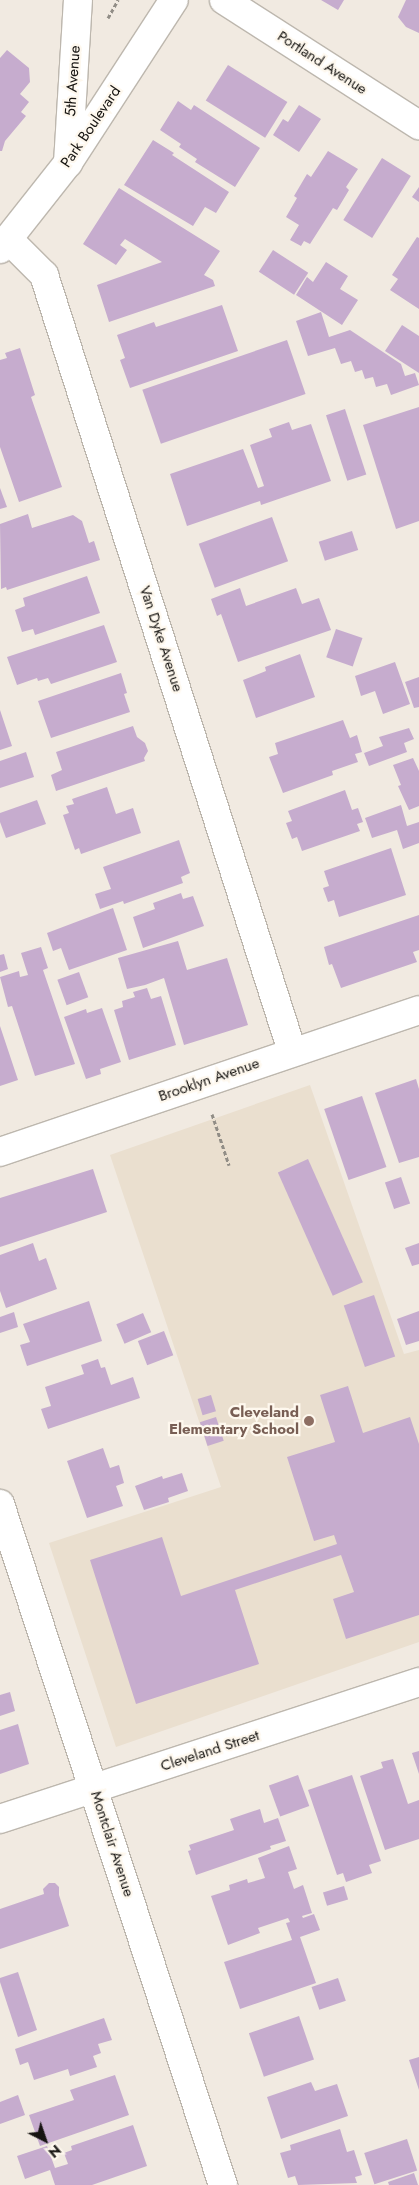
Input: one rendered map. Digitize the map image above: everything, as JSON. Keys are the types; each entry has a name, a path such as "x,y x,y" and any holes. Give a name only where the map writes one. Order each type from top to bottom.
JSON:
{"street":[{"name":"5th Avenue","path":"68,162 78,0"},
{"name":"Park Boulevard","path":"4,244 68,162 174,0"},
{"name":"Portland Avenue","path":"224,0 419,125"},
{"name":"Van Dyke Avenue","path":"4,244 44,275 292,1051"},
{"name":"Brooklyn Avenue","path":"0,1152 292,1051 419,1010"},
{"name":"Montclair Avenue","path":"0,1504 223,2185"},
{"name":"Cleveland Street","path":"0,1819 419,1682"}],"path":[{"path":"212,1114 229,1165"}],"shaded area":[{"name":"Cleveland Elementary School","path":"310,1085 404,1354 419,1350 419,1642 116,1747 49,1543 221,1487 110,1155"}],"building":[{"path":"321,0 344,0 338,10"},
{"path":"406,0 419,0 419,33 406,27 398,17"},
{"path":"7,50 29,68 30,82 20,94 29,102 21,112 26,116 5,141 2,151 0,151 0,58"},
{"path":"228,65 287,102 265,138 206,101"},
{"path":"178,101 191,110 194,105 260,148 235,187 195,162 197,159 179,147 181,144 160,130"},
{"path":"299,105 321,119 299,152 273,135 283,119 288,122"},
{"path":"153,140 174,153 172,155 229,192 216,213 205,207 193,226 124,185"},
{"path":"328,151 358,169 346,187 349,190 337,210 333,208 310,244 304,241 301,246 290,240 299,225 286,217 297,198 294,196 307,174 311,177"},
{"path":"382,158 411,176 372,238 343,220"},
{"path":"419,187 419,202 412,197"},
{"path":"119,188 220,251 204,275 213,280 215,286 109,322 97,285 162,262 125,239 120,245 127,250 116,265 83,244"},
{"path":"417,237 419,238 419,309 390,290 398,279 392,275"},
{"path":"273,250 308,273 294,295 259,272"},
{"path":"326,262 348,276 340,289 358,300 342,325 296,295 307,277 313,282"},
{"path":"222,305 238,351 130,388 120,360 125,358 117,335 154,322 156,327"},
{"path":"321,312 329,337 350,330 401,364 405,376 415,373 419,385 391,395 387,384 376,387 373,377 365,379 362,370 355,372 351,361 341,364 335,348 308,356 296,321"},
{"path":"402,325 419,336 419,373 385,351"},
{"path":"287,340 306,394 161,444 142,390"},
{"path":"20,348 35,395 31,397 62,487 19,502 0,447 0,360 7,358 5,353"},
{"path":"419,407 419,521 396,529 363,425"},
{"path":"345,409 366,475 347,481 326,415"},
{"path":"289,422 292,430 311,424 331,481 261,505 260,501 187,526 170,474 243,449 258,488 264,486 250,445 272,437 269,429"},
{"path":"0,488 7,507 0,509"},
{"path":"28,514 32,528 73,515 82,521 89,543 94,541 100,560 7,590 6,587 1,589 0,524"},
{"path":"272,517 288,561 215,588 199,544"},
{"path":"352,531 358,550 325,561 319,542"},
{"path":"87,576 100,613 35,635 33,629 22,632 15,610 25,606 23,598"},
{"path":"240,588 246,606 296,588 302,604 319,598 331,630 238,662 221,614 217,616 211,599"},
{"path":"104,625 117,662 51,684 48,678 38,681 37,678 17,685 7,657"},
{"path":"336,629 362,638 353,666 326,657"},
{"path":"300,654 315,697 256,718 243,680 266,671 265,667"},
{"path":"395,662 410,704 383,714 375,691 361,696 355,676"},
{"path":"121,673 127,693 124,694 130,712 51,738 38,701"},
{"path":"419,677 419,707 414,708 405,682"},
{"path":"0,710 12,746 0,750"},
{"path":"343,720 350,738 357,735 362,752 355,754 358,762 332,771 333,775 283,793 269,757 278,754 275,743"},
{"path":"133,726 137,737 145,743 148,751 144,758 145,761 56,791 51,775 62,770 56,752"},
{"path":"409,728 414,739 404,743 407,752 369,766 364,753 383,746 379,737"},
{"path":"26,752 34,777 0,788 0,761"},
{"path":"413,758 419,771 419,806 409,810 398,786 401,785 393,765"},
{"path":"107,787 116,814 133,808 141,833 81,854 79,848 75,850 63,815 69,813 66,806 74,804 72,799"},
{"path":"345,790 352,810 358,808 363,822 357,824 360,831 302,851 297,837 292,839 286,823 292,821 288,811"},
{"path":"37,800 46,824 6,838 0,822 0,813"},
{"path":"401,805 407,826 419,822 419,843 403,849 397,830 372,838 365,818"},
{"path":"179,840 190,873 181,877 183,883 124,904 123,901 100,909 95,894 111,889 103,867"},
{"path":"391,848 406,895 339,917 334,900 328,902 323,888 329,886 324,871"},
{"path":"181,893 183,899 193,896 204,926 143,948 133,917 155,909 153,903"},
{"path":"113,908 127,950 69,970 61,948 53,951 47,933"},
{"path":"419,915 419,950 413,952 417,962 341,988 332,964 329,965 324,947"},
{"path":"178,941 187,970 227,958 248,1025 184,1045 164,978 127,989 118,958"},
{"path":"41,947 48,968 43,970 75,1064 35,1076 12,1006 8,1007 0,977 19,971 20,977 28,975 21,953"},
{"path":"4,954 8,969 0,972 0,955"},
{"path":"79,972 88,997 67,1005 57,980"},
{"path":"147,988 151,999 161,996 176,1045 129,1060 114,1010 123,1007 122,1001 135,997 133,992"},
{"path":"102,1008 121,1062 100,1069 101,1074 86,1079 64,1017 86,1009 87,1013"},
{"path":"0,1026 18,1080 0,1086"},
{"path":"416,1079 419,1089 419,1157 399,1163 375,1093"},
{"path":"362,1096 386,1167 349,1180 324,1109"},
{"path":"308,1159 363,1282 333,1296 278,1172"},
{"path":"93,1169 107,1212 0,1247 0,1198"},
{"path":"401,1177 410,1203 394,1209 385,1183"},
{"path":"33,1243 39,1261 46,1258 57,1289 6,1308 0,1291 0,1255"},
{"path":"419,1243 419,1264 412,1266 405,1248"},
{"path":"374,1295 395,1356 365,1367 344,1305"},
{"path":"89,1301 102,1341 27,1366 20,1345 30,1342 23,1324"},
{"path":"419,1311 419,1341 406,1345 397,1319"},
{"path":"14,1312 18,1327 0,1333 0,1317"},
{"path":"143,1313 151,1332 125,1344 116,1324"},
{"path":"164,1331 173,1355 147,1365 138,1341"},
{"path":"98,1359 101,1368 105,1367 111,1385 133,1377 140,1398 48,1429 41,1409 51,1406 45,1387 84,1374 81,1365"},
{"path":"348,1386 363,1433 410,1417 419,1444 419,1615 346,1639 333,1599 354,1592 341,1555 235,1590 259,1664 136,1704 90,1560 162,1537 181,1596 337,1544 334,1535 314,1541 287,1457 335,1442 320,1395"},
{"path":"211,1395 216,1411 203,1415 198,1399"},
{"path":"216,1417 224,1441 208,1446 200,1422"},
{"path":"103,1448 110,1468 119,1465 124,1483 116,1486 123,1506 87,1518 67,1461"},
{"path":"182,1473 188,1491 168,1498 169,1502 144,1510 135,1486 162,1476 163,1479"},
{"path":"10,1692 15,1711 0,1716 0,1695"},
{"path":"18,1724 29,1764 0,1774 0,1730"},
{"path":"419,1751 419,1774 412,1753"},
{"path":"393,1759 408,1804 419,1800 419,1839 385,1850 360,1776 383,1768 381,1762"},
{"path":"298,1775 309,1806 280,1817 269,1786"},
{"path":"352,1775 381,1861 369,1865 372,1873 346,1882 343,1873 337,1875 308,1790"},
{"path":"260,1809 264,1823 278,1818 286,1841 270,1846 271,1849 196,1875 188,1851 191,1850 189,1845 234,1830 230,1819"},
{"path":"289,1846 297,1869 288,1872 294,1889 303,1885 312,1913 302,1916 303,1918 314,1914 320,1930 300,1937 316,1983 240,2009 224,1962 292,1940 286,1923 290,1922 288,1918 258,1928 260,1933 228,1945 211,1896 230,1890 229,1885 247,1879 248,1883 265,1878 258,1858"},
{"path":"49,1883 55,1883 59,1887 59,1895 69,1926 0,1949 0,1909 44,1894 43,1889"},
{"path":"344,1886 348,1899 327,1906 323,1892"},
{"path":"18,1972 37,2030 18,2037 0,1978"},
{"path":"338,1978 346,2001 319,2010 312,1987"},
{"path":"299,2016 314,2059 264,2077 249,2033"},
{"path":"104,2018 112,2040 98,2044 101,2053 93,2056 97,2067 70,2076 68,2069 34,2080 28,2062 20,2065 15,2049"},
{"path":"419,2057 419,2090 409,2060"},
{"path":"115,2075 129,2115 40,2146 29,2115 74,2100 70,2090"},
{"path":"311,2082 315,2091 337,2084 348,2116 281,2139 267,2097"},
{"path":"18,2095 25,2115 0,2124 0,2102"},
{"path":"133,2125 147,2166 92,2185 55,2185 50,2170 25,2179 17,2156 47,2146 55,2168 68,2164 64,2153 72,2150 71,2146"},
{"path":"340,2129 347,2152 354,2150 362,2175 355,2177 357,2183 298,2185 295,2176 288,2178 280,2153 291,2150 290,2145"},
{"path":"407,2139 417,2170 374,2184 364,2153"},
{"path":"414,2173 418,2185 389,2185 388,2182"}],"place":[{"name":"Cleveland Elementary School","path":"309,1421"}]}
